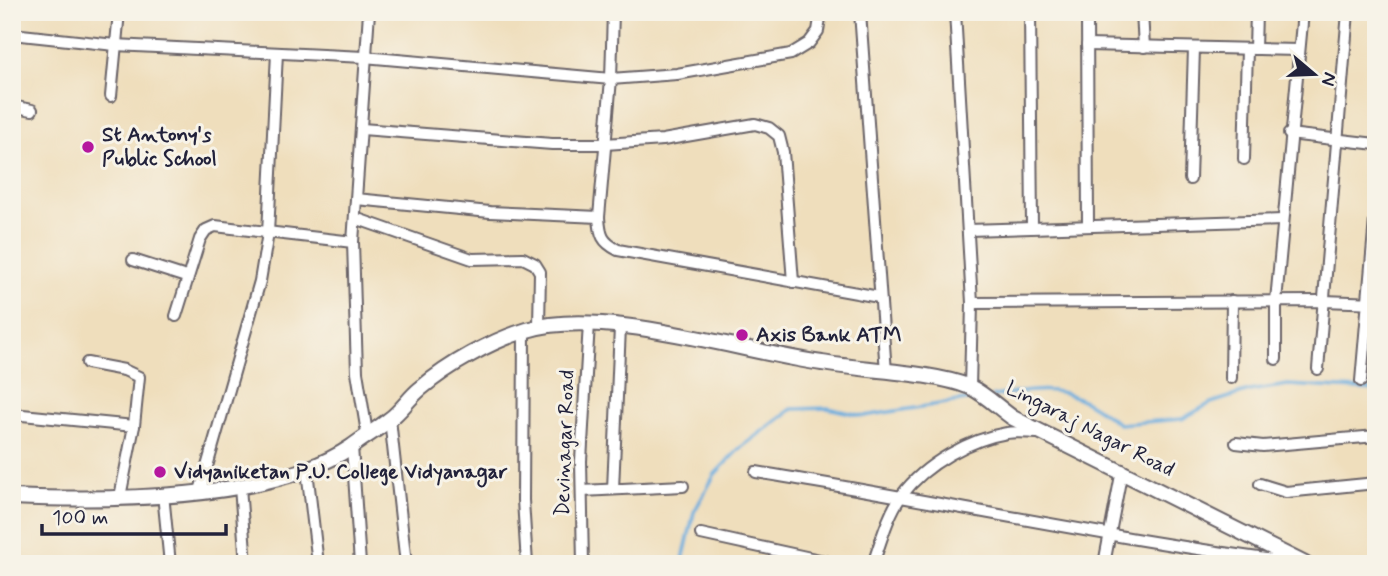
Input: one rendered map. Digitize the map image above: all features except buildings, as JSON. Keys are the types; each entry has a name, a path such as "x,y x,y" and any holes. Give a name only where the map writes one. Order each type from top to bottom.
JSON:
{"street":[{"path":"111,96 119,12"},
{"path":"367,433 357,372 353,242 369,12"},
{"path":"612,12 611,79 599,217 600,236 618,250 879,297"},
{"path":"12,34 116,45 364,57 611,79 677,74 791,54 809,43 818,32 821,12"},
{"path":"860,12 886,372"},
{"path":"955,12 975,391"},
{"path":"1030,12 1032,228"},
{"path":"1087,12 1088,226"},
{"path":"1142,12 1144,47"},
{"path":"1244,159 1256,12"},
{"path":"1276,359 1276,301 1282,220 1303,12"},
{"path":"1318,369 1348,12"},
{"path":"1087,46 1299,50"},
{"path":"1190,179 1194,48"},
{"path":"200,491 251,320 268,233 277,54"},
{"path":"12,106 32,110"},
{"path":"362,129 552,144 605,144 663,139 743,125 769,128 779,136 783,152 793,282"},
{"path":"1289,134 1376,144"},
{"path":"356,199 490,212 599,217"},
{"path":"1361,381 1371,303 1376,208"},
{"path":"355,218 472,259 523,258 535,264 540,272 540,326"},
{"path":"968,230 1282,220"},
{"path":"176,316 186,277 206,230 215,226 353,242"},
{"path":"133,260 186,277"},
{"path":"1231,378 1232,301"},
{"path":"972,303 1371,303"},
{"name":"Lingaraj Nagar Road","path":"12,496 120,497 200,491 240,486 307,470 352,446 390,419 420,388 477,352 540,326 589,323 886,372 975,391 1013,418 1122,470 1305,564"},
{"name":"Devinagar Road","path":"583,564 582,491 589,323"},
{"path":"613,489 620,327"},
{"path":"524,331 523,500 527,564"},
{"path":"87,363 124,370 139,377 134,426 120,497"},
{"path":"12,414 134,426"},
{"path":"390,419 406,564"},
{"path":"873,564 901,496 926,471 962,449 1009,432 1045,434"},
{"path":"1237,443 1263,446 1376,436"},
{"path":"352,446 360,564"},
{"path":"307,470 318,564"},
{"path":"1104,564 1122,470"},
{"path":"756,472 901,496 1109,536 1300,564"},
{"path":"1260,484 1286,492 1376,483"},
{"path":"240,486 246,564"},
{"path":"582,491 683,486"},
{"path":"163,494 170,564"},
{"path":"701,534 838,564"}],"waterway":[{"path":"993,396 1032,391 1060,392 1086,402 1119,424 1182,419 1211,403 1249,391 1288,385 1376,390"},
{"path":"682,564 694,512 715,474 739,449 792,409 828,408 864,416 978,398"}],"place":[{"name":"St Antony's Public School","path":"88,147"},
{"name":"Axis Bank ATM","path":"742,335"},
{"name":"Vidyaniketan P.U. College Vidyanagar","path":"160,472"}]}
